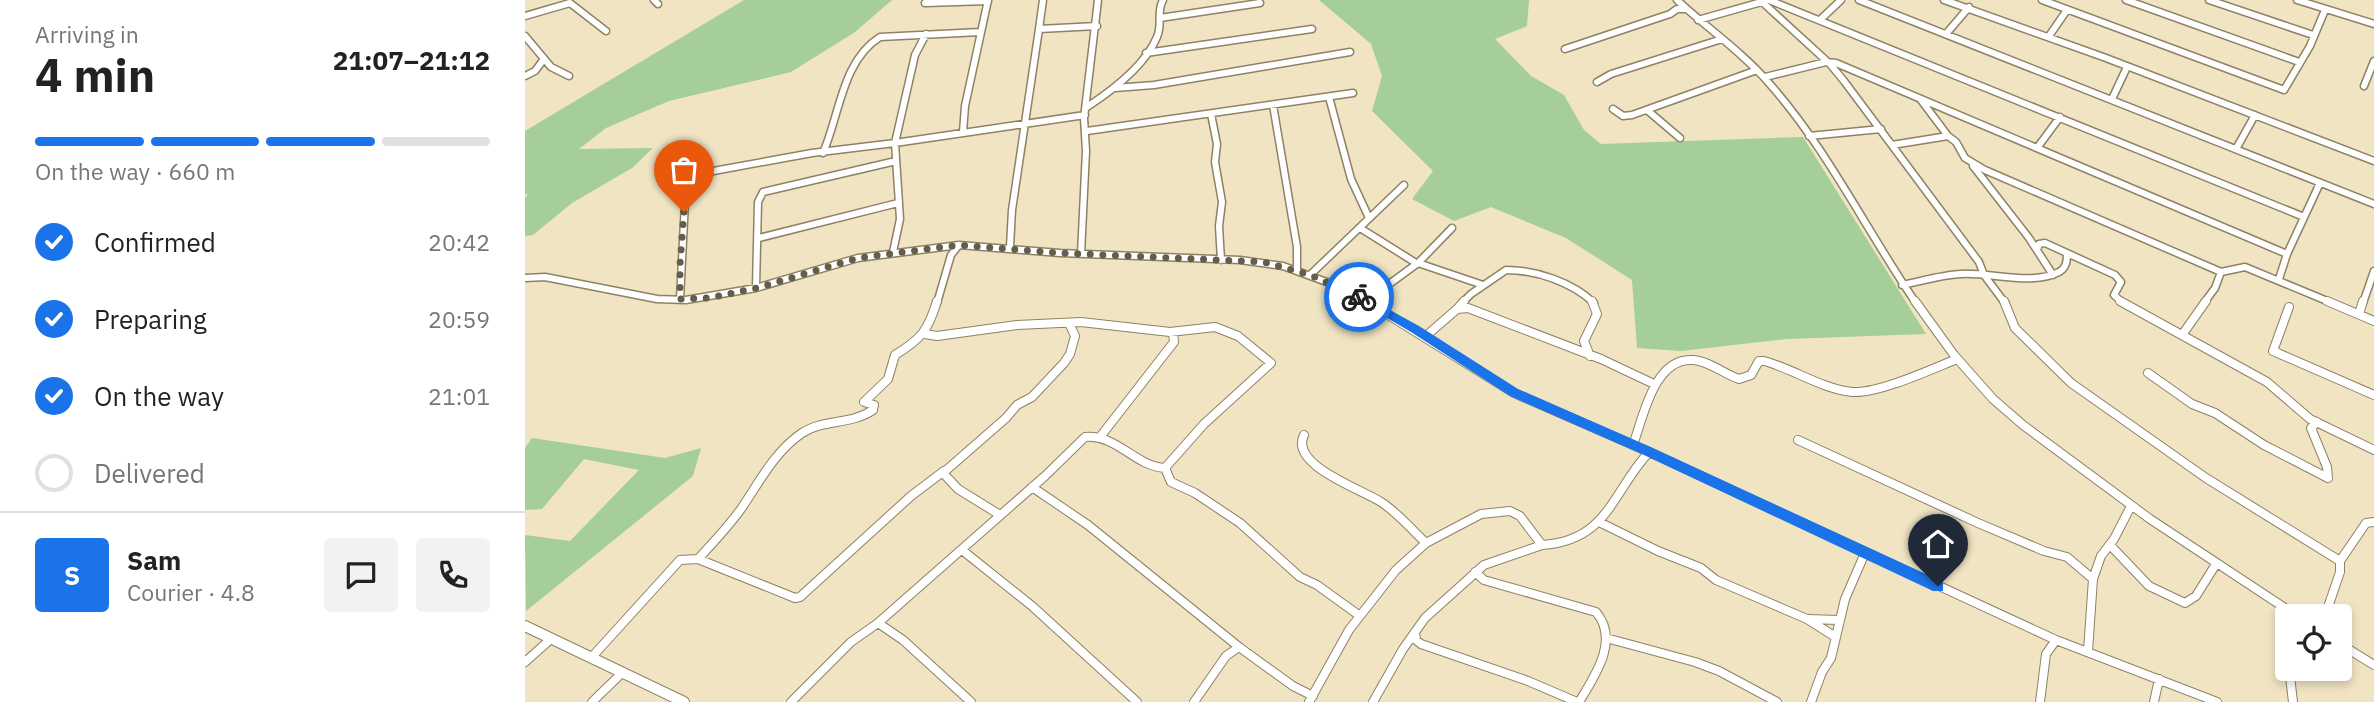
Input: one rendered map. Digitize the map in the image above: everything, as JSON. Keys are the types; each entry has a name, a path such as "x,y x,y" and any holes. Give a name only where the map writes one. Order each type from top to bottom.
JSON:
{"main road":[{"path":"525,626 684,702"}],"street":[{"path":"525,16 579,0"},
{"path":"925,2 988,0 965,106 963,132"},
{"path":"1010,247 1012,210 1043,0"},
{"path":"1081,254 1080,192 1087,131 1085,115 1098,0"},
{"path":"1087,107 1115,88 1146,53 1159,32 1158,9 1163,0"},
{"path":"1677,0 1765,77 1809,136 1902,285 1957,359 1984,389 2010,413 2131,506 2278,604"},
{"path":"1698,20 1765,0 1821,19 2304,217"},
{"path":"1765,0 1845,81 1979,262 1984,275 2004,301 2015,328 2071,383 2195,470 2340,561"},
{"path":"1821,19 1841,0"},
{"path":"1859,0 2374,204"},
{"path":"1944,0 2049,36 2374,161"},
{"path":"2042,0 2284,90 2325,10"},
{"path":"2126,0 2299,62"},
{"path":"2209,0 2313,35"},
{"path":"2297,0 2374,24"},
{"path":"570,3 606,31"},
{"path":"1160,18 1260,3"},
{"path":"1946,34 1969,7"},
{"path":"1565,49 1670,15 1677,9 1686,9"},
{"path":"2049,36 2067,10"},
{"path":"1039,29 1097,26"},
{"path":"1146,53 1312,29"},
{"path":"823,153 837,118 853,63 870,43 880,37 980,32"},
{"path":"893,252 900,219 895,143 915,55 926,34"},
{"path":"525,36 551,67 569,76"},
{"path":"1597,82 1611,74 1722,39"},
{"path":"1115,88 1154,85 1350,52"},
{"path":"525,76 535,71 544,59"},
{"path":"2364,86 2374,61"},
{"path":"1765,77 1826,62 1836,63 2287,254"},
{"path":"2112,99 2127,67"},
{"path":"1613,109 1623,116 1647,110 1757,69"},
{"path":"1087,131 1353,93"},
{"path":"1329,97 1344,146 1344,159 1352,174 1361,208 1369,218"},
{"path":"1919,99 1967,159 1982,171 2221,272 2245,267 2374,321"},
{"path":"1273,105 1297,247 1297,271"},
{"path":"1647,110 1680,138"},
{"path":"1210,114 1217,144 1215,162 1222,202 1219,226 1221,260"},
{"path":"680,299 678,291 685,202 698,178 708,172 1027,121 1085,115"},
{"path":"2236,149 2255,115"},
{"path":"2037,148 2060,117"},
{"path":"1809,136 1881,129"},
{"path":"1892,145 1948,136"},
{"path":"757,288 758,202 767,190 896,161"},
{"path":"1982,171 2053,275"},
{"path":"2279,279 2287,254 2320,183"},
{"path":"1310,275 1404,185"},
{"path":"759,238 898,203"},
{"path":"1360,228 1417,263 1483,285"},
{"path":"1367,301 1417,263 1452,228"},
{"path":"2037,250 2039,244 2045,243 2115,275 2121,282 2114,295 2116,300 2267,382 2299,412 2374,450"},
{"path":"698,559 738,513 767,466 800,434 817,424 859,419 873,410 874,405 864,402 888,379 892,359 925,334 930,326 951,255 959,245"},
{"path":"525,278 545,277 657,299 680,299 709,298 757,288 838,264 893,252 959,245 1081,254 1264,262 1310,275 1367,301 1514,393 1649,452 2056,640 2217,702"},
{"path":"1902,285 1968,274 2053,275 2062,271 2067,263 2067,254"},
{"path":"1426,336 1483,285 1510,269 1537,275 1588,295 1597,309 1584,341 1590,356"},
{"path":"2359,314 2374,271"},
{"path":"2182,335 2215,288 2221,272"},
{"path":"2290,307 2273,351 2374,395"},
{"path":"1457,309 1468,308 1498,318 1654,384"},
{"path":"791,702 851,642 878,623 962,550 1085,437 1100,437 1114,443 1140,462 1158,469 1165,468 1204,424 1271,363 1247,342 1222,328 1207,327 1173,332 1090,322 1017,326 937,336 925,334"},
{"path":"591,658 673,564 687,558 698,559 795,598 800,597 911,496 1006,418 1017,405 1032,397 1070,354 1075,336 1069,323"},
{"path":"1100,437 1174,342 1173,332"},
{"path":"1633,445 1654,384 1671,367 1686,360 1706,364 1739,379 1751,375 1761,359 1779,362 1790,372 1835,388 1859,392 1957,359"},
{"path":"2148,373 2192,404 2215,413 2264,445 2328,478 2327,467 2311,428 2317,422"},
{"path":"1304,435 1301,441 1302,449 1310,463 1383,503 1426,543"},
{"path":"1798,440 1978,523 2044,551 2067,557 2093,579"},
{"path":"1373,702 1425,618 1475,572 1503,558 1585,535 1601,523 1633,468 1649,452"},
{"path":"1165,468 1171,482 1195,493 1232,517 1300,577 1317,585 1360,616"},
{"path":"944,471 943,475 949,485 979,500 1000,515"},
{"path":"1032,487 1088,525 1239,647 1311,699 1349,630 1396,570 1426,543 1481,514 1510,511 1520,516 1542,545"},
{"path":"2088,651 2093,579 2101,556 2131,506"},
{"path":"2329,604 2340,572 2340,561 2366,523 2374,522"},
{"path":"1601,523 1682,562 1702,568 1716,580 1807,620 1835,636"},
{"path":"2110,545 2150,586 2185,603 2196,596 2216,564"},
{"path":"962,550 1032,606 1137,702"},
{"path":"1811,702 1822,672 1831,658 1839,620 1854,573 1865,552"},
{"path":"1415,632 1416,640 1421,644 1528,681 1578,702 1604,655 1605,622 1596,612 1484,580 1475,572"},
{"path":"1807,620 1839,620"},
{"path":"878,623 903,640 971,702"},
{"path":"525,662 552,638"},
{"path":"1606,638 1695,662 1727,675 1777,702"},
{"path":"2040,702 2046,654 2056,640"},
{"path":"1194,702 1226,656 1239,647"},
{"path":"2352,651 2374,665"},
{"path":"592,702 623,672"},
{"path":"2154,702 2159,679"},
{"path":"2291,681 2293,702"}],"green space":[{"path":"744,0 892,0 855,32 791,72 669,101 606,128 579,149 653,148 632,168 572,203 533,235 525,236 525,198 528,194 525,194 525,131"},
{"path":"1319,0 1529,0 1527,26 1495,39 1531,76 1564,95 1584,130 1601,144 1803,137 1926,334 1787,339 1681,351 1637,348 1632,280 1566,238 1491,207 1454,221 1412,199 1433,171 1372,111 1382,76 1371,44"},
{"path":"532,438 665,458 701,448 693,476 526,611 525,535 570,541 639,470 584,459 542,509 525,510 525,448"}],"way so far":[{"path":"684,212 678,291 680,299 709,298 757,288 858,258 959,245 1060,253 1264,262 1310,275 1359,297"}],"route":[{"path":"1359,297 1415,329 1514,393 1649,452 1938,586"}]}
